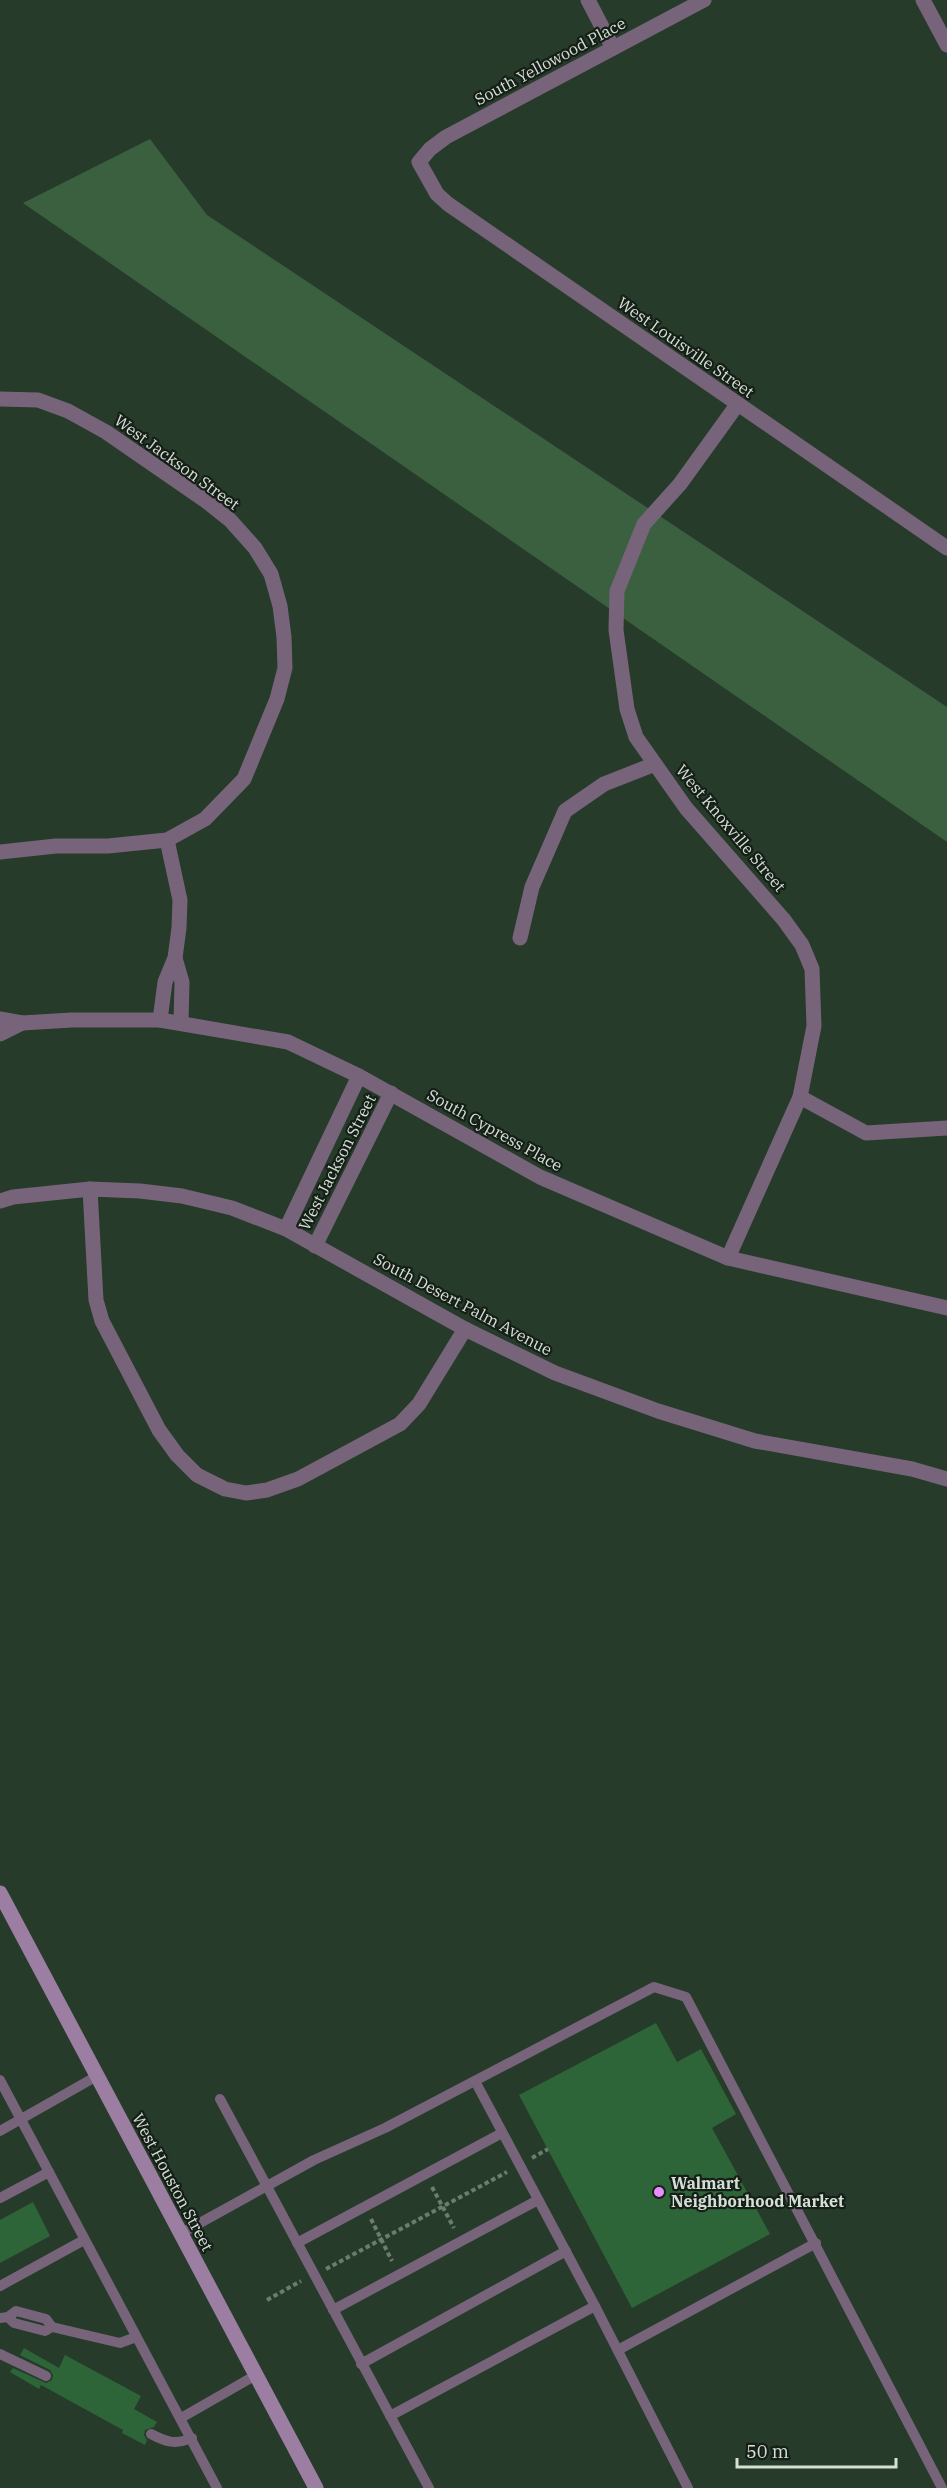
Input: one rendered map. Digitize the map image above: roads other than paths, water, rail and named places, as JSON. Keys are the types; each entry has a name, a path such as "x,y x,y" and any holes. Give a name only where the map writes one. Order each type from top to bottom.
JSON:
{"main road":[{"name":"West Houston Street","path":"0,1893 316,2488"}],"street":[{"path":"588,0 613,48"},
{"name":"South Yellowood Place","path":"419,162 430,149 446,137 704,0"},
{"path":"923,0 947,45"},
{"name":"West Louisville Street","path":"419,162 437,194 448,204 736,405 947,548"},
{"name":"West Jackson Street","path":"4,399 38,400 68,411 106,432 230,520 255,548 271,574 280,606 285,668 277,699 259,748 244,779 227,799 205,819 167,840"},
{"name":"West Knoxville Street","path":"728,1258 800,1096 814,1026 812,969 802,945 784,920 686,808 636,737 627,709 616,630 617,591 644,524 680,484 736,405"},
{"path":"520,938 532,887 565,811 604,784 655,764"},
{"path":"0,852 56,846 108,846 167,840 180,900 176,958 182,982 181,1022"},
{"path":"160,1020 165,982 176,958"},
{"name":"South Cypress Place","path":"0,1019 22,1023 72,1020 160,1020 288,1042 359,1076 540,1177 728,1258 947,1308"},
{"name":"South Cypress Place","path":"0,1034 22,1023"},
{"name":"West Jackson Street","path":"286,1229 359,1076"},
{"name":"West Jackson Street","path":"315,1246 391,1094"},
{"path":"800,1096 866,1133 947,1128"},
{"path":"90,1189 96,1300 102,1321 159,1430 177,1455 196,1475 225,1489 246,1493 277,1487 329,1463 400,1424 420,1404 465,1329"},
{"name":"South Desert Palm Avenue","path":"0,1201 13,1197 90,1189 182,1196 232,1208 286,1229 465,1329 555,1373 658,1411 755,1442 912,1469 947,1479"}],"lane":[{"path":"180,2234 314,2160 385,2128 654,1987 686,1997 942,2488"},
{"path":"0,2131 97,2076"},
{"path":"0,2080 217,2488"},
{"path":"475,2081 595,2306 688,2488"},
{"path":"220,2099 429,2488"},
{"path":"297,2243 502,2133"},
{"path":"0,2198 49,2172"},
{"path":"333,2310 538,2200"},
{"path":"0,2286 84,2240"},
{"path":"618,2350 816,2243"},
{"path":"362,2364 566,2251"},
{"path":"390,2416 595,2306"},
{"path":"4,2317 16,2312 46,2319 52,2327 120,2343 136,2337"},
{"path":"0,2354 46,2376"},
{"path":"181,2418 256,2375"},
{"path":"150,2434 171,2443 181,2443 192,2438"}],"place":[{"name":"Walmart Neighborhood Market","path":"659,2192"}]}
